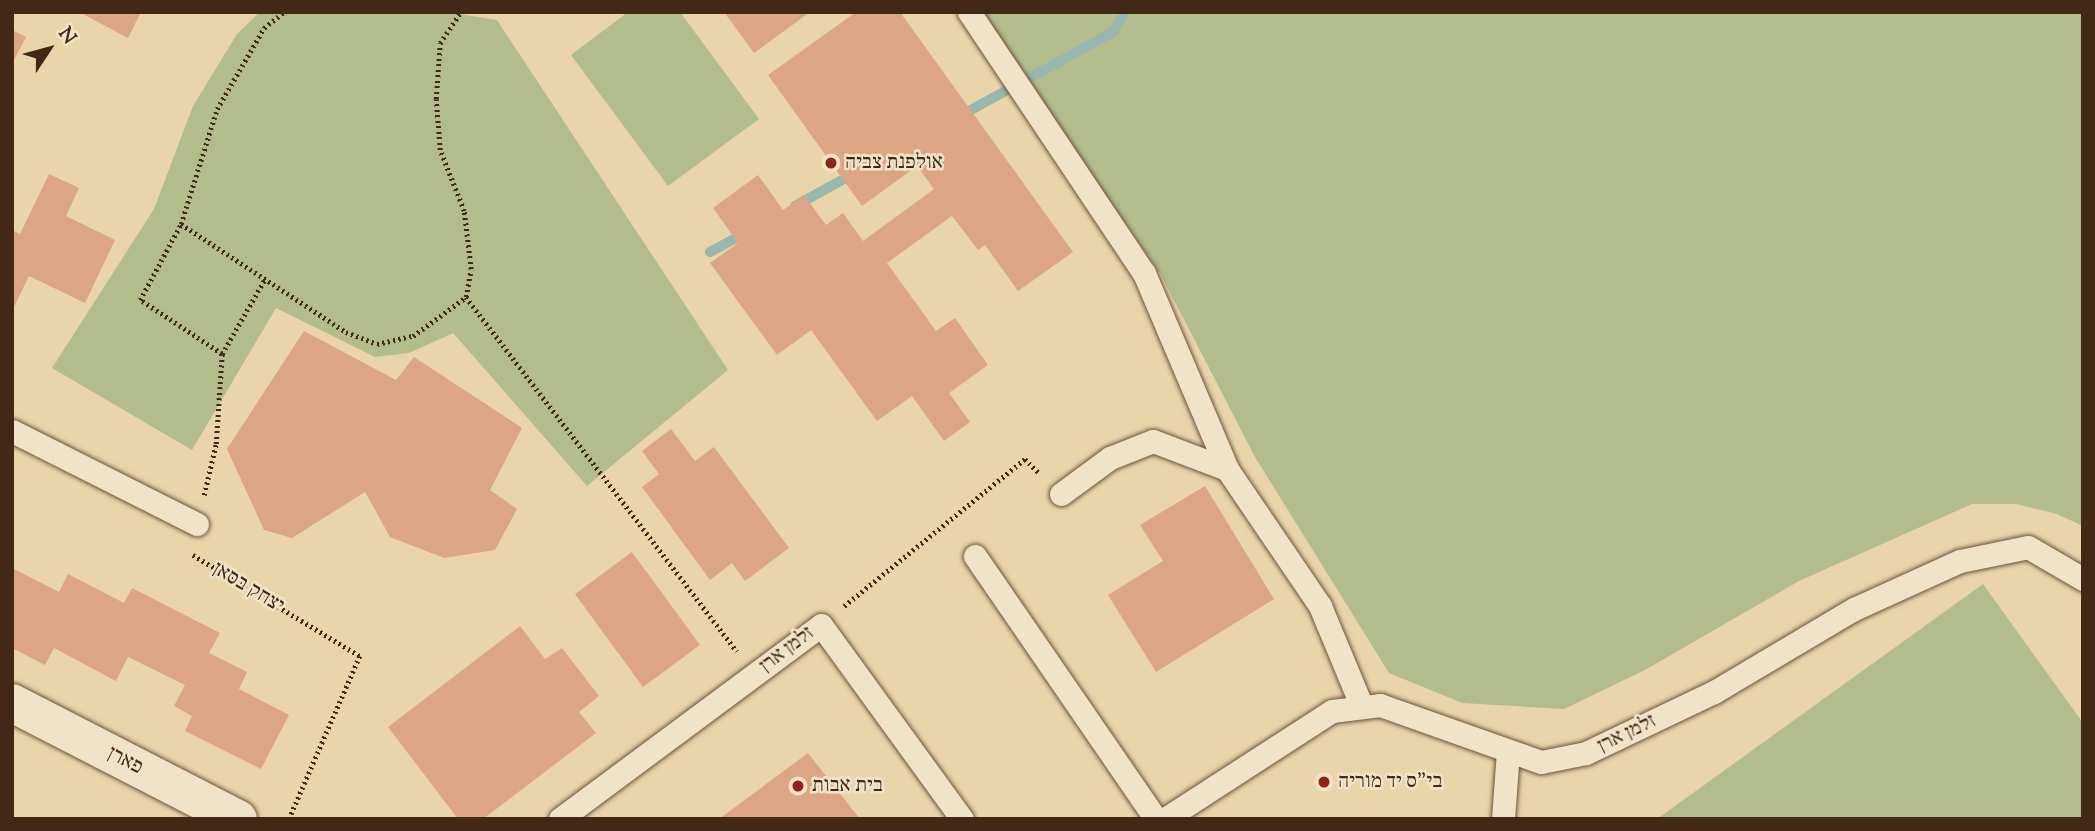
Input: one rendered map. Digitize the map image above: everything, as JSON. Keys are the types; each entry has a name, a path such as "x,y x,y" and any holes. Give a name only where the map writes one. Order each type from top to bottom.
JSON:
{"street":[{"name":"פארן","path":"12,703 238,819"}],"lane":[{"path":"969,12 1144,273 1227,469 1320,606 1362,707"},
{"path":"12,431 197,524"},
{"path":"1061,494 1110,458 1153,441 1227,469"},
{"name":"זלמן ארן","path":"1165,819 1332,711 1380,705 1541,762 1586,753 1714,692 1854,609 1960,561 1992,551 2028,547 2083,579"},
{"path":"975,556 1156,819"},
{"name":"זלמן ארן","path":"560,819 821,625 962,819"},
{"path":"1503,819 1508,751"}],"path":[{"path":"222,354 140,300 181,224 217,109 264,28 284,12"},
{"path":"181,224 346,332 377,344 413,336 466,297 471,269 464,211 440,150 436,99 440,43 461,12"},
{"path":"197,524 216,444 222,354 265,279"},
{"path":"466,297 755,674"},
{"path":"821,625 1025,459 1061,494"},
{"name":"יצחק בסאן","path":"197,524 185,550 360,656 289,819"}],"green space":[{"path":"260,12 447,12 497,20 728,370 587,486 453,333 409,353 375,357 276,308 192,450 52,368 154,209 193,106 237,34"},
{"path":"628,12 680,12 759,119 668,186 571,55"},
{"path":"978,12 2083,12 2083,526 2057,514 2016,504 1972,504 1799,581 1645,670 1564,709 1462,703 1389,673 1255,457 1160,273"},
{"path":"1983,584 2083,723 2083,819 1657,819"}],"building":[{"path":"79,12 141,12 128,38"},
{"path":"724,12 810,12 754,53"},
{"path":"856,12 900,12 1073,252 1018,291 985,245 978,250 952,216 887,263 936,331 955,318 988,365 949,393 970,422 944,441 912,396 877,421 811,330 777,355 710,263 738,243 713,208 758,175 783,210 804,195 826,225 843,213 863,241 934,189 917,166 862,206 768,75"},
{"path":"12,30 26,37 12,64"},
{"path":"49,174 79,188 66,216 115,240 85,303 29,276 12,311 12,230 20,234"},
{"path":"304,331 396,380 414,357 522,428 490,490 517,509 495,550 444,558 390,537 365,492 292,538 264,530 227,449"},
{"path":"671,429 695,461 714,447 789,548 745,581 732,563 710,580 642,487 659,474 642,451"},
{"path":"1205,486 1274,599 1156,672 1108,595 1163,561 1140,525"},
{"path":"632,552 700,645 643,687 575,594"},
{"path":"12,568 59,592 68,574 124,603 132,588 220,633 209,653 247,672 239,689 289,715 261,769 185,731 192,716 174,706 185,685 128,657 116,681 54,648 45,665 12,648"},
{"path":"520,626 545,659 562,648 599,696 579,712 596,733 483,819 458,819 388,727"},
{"name":"בית אבות","path":"808,753 860,819 719,819"}],"waterway":[{"path":"958,117 1113,32 1125,12"},
{"path":"795,206 855,173"},
{"path":"710,252 747,232"}],"place":[{"name":"אולפנת צביה","path":"831,163"},
{"name":"בי\"ס יד מוריה","path":"1324,782"},
{"name":"בית אבות","path":"798,786"}]}
